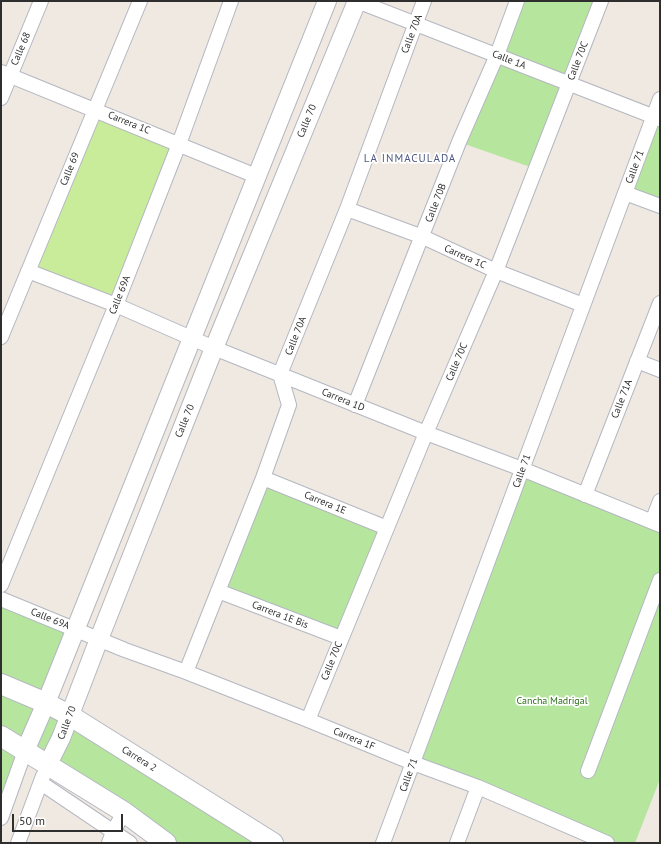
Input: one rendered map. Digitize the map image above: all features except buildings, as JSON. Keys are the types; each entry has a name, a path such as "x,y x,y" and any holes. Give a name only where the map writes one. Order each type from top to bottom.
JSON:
{"main road":[{"name":"Carrera 2","path":"1,684 46,703 69,715 273,843"},
{"path":"1,736 124,812 166,843"}],"street":[{"name":"Calle 68","path":"1,98 5,74 41,1"},
{"name":"Calle 69","path":"1,337 140,1"},
{"name":"Calle 69A","path":"1,586 116,305 179,144 231,1"},
{"path":"1,818 25,751 46,703 327,1"},
{"name":"Calle 1A","path":"357,1 657,118"},
{"name":"Calle 70","path":"18,843 48,764 61,738 214,348 357,1"},
{"name":"Calle 70A","path":"280,374 347,209 424,1"},
{"name":"Calle 70B","path":"356,405 459,142 497,56 517,1"},
{"name":"Calle 70C","path":"308,720 426,433 496,271 601,1"},
{"name":"Carrera 1C","path":"5,74 256,176"},
{"name":"Calle 71","path":"383,843 625,192 657,118 660,99"},
{"path":"625,192 660,206"},
{"name":"Carrera 1C","path":"347,209 423,237 496,271 583,306"},
{"name":"Carrera 1D","path":"28,271 116,305 192,339 356,405 522,469 656,523"},
{"name":"Calle 71A","path":"585,495 660,302"},
{"path":"637,361 660,370"},
{"path":"186,672 263,478 289,405 280,374"},
{"name":"Carrera 1E","path":"263,478 387,528"},
{"path":"656,523 660,501"},
{"path":"588,771 660,580"},
{"name":"Carrera 1E Bis","path":"218,591 342,638"},
{"name":"Calle 69A","path":"1,599 99,639"},
{"name":"Carrera 1F","path":"99,639 478,788 599,842"},
{"path":"41,783 111,837 130,843"},
{"path":"457,843 478,788"},
{"path":"111,837 124,812"}],"green space":[{"path":"517,1 601,1 536,169 459,142"},
{"path":"95,110 179,144 116,305 28,271"},
{"path":"660,119 660,206 625,193"},
{"name":"Cancha Madrigal","path":"522,469 660,530 660,779 635,843 610,843 413,763"},
{"path":"263,478 387,528 341,638 218,591"},
{"path":"1,599 75,629 46,703 273,843 166,843 25,751 1,812"}],"district":[{"name":"LA INMACULADA","path":"410,159"}]}
